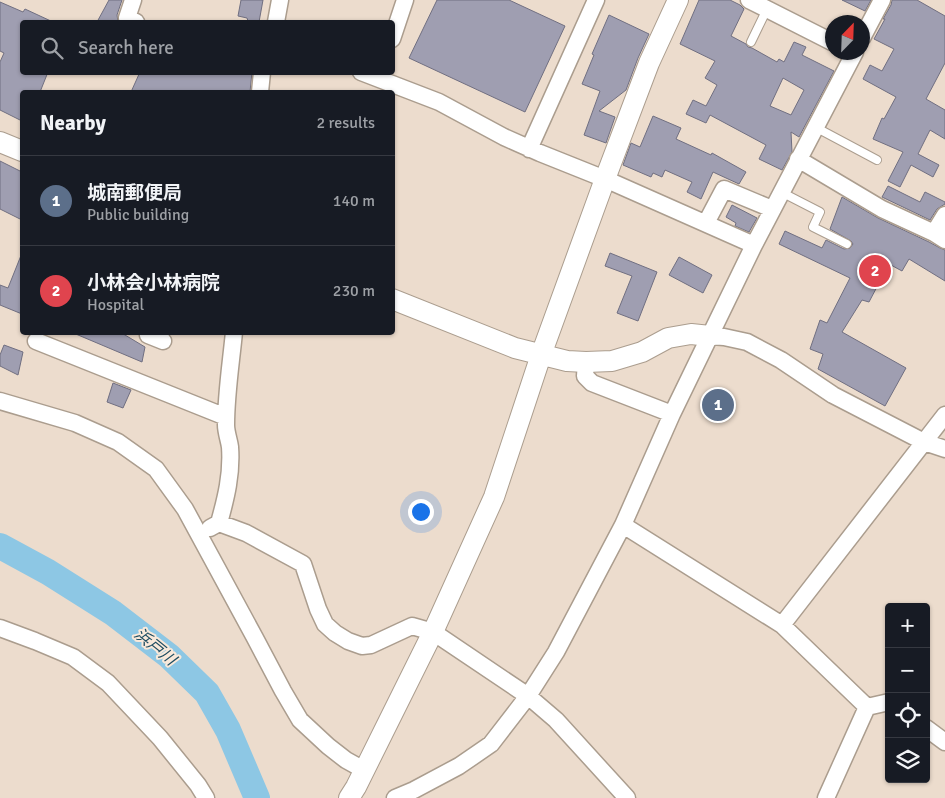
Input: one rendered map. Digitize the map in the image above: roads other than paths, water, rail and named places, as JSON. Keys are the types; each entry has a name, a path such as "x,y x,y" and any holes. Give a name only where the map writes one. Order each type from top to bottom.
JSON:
{"street":[{"path":"132,20 127,18 133,0"},
{"path":"276,20 280,0"},
{"path":"395,30 405,0"},
{"path":"529,149 596,0"},
{"path":"359,788 494,497 605,179 649,63 678,0"},
{"path":"750,0 825,38"},
{"path":"870,23 882,0"},
{"path":"395,798 459,766 490,744 528,696 556,652 623,525 672,414 754,244 850,60"},
{"path":"260,90 262,75"},
{"path":"381,76 439,102 529,149 605,179 754,244"},
{"path":"0,142 20,150"},
{"path":"798,159 882,208 939,237 945,215"},
{"path":"706,223 724,189 772,209"},
{"path":"395,300 515,348 567,361 612,361 642,352 668,338 691,334 724,336 747,342 781,360 833,396 924,442 945,449"},
{"path":"198,534 219,523 230,477 230,446 226,417 234,335"},
{"path":"36,341 226,417"},
{"path":"586,362 585,376 592,383 672,414"},
{"path":"0,401 75,423 118,442 156,469 185,509 300,720 346,760 359,788"},
{"path":"782,625 945,415"},
{"path":"219,523 246,533 304,564 318,609 325,624 348,641 362,646 371,645 412,626 433,632 528,696 556,720 627,798"},
{"path":"623,525 782,625 867,707"},
{"path":"0,628 73,657 108,683 160,738 198,785 206,798"},
{"path":"867,707 885,703"},
{"path":"826,798 867,707"},
{"path":"930,731 945,742"}],"lane":[{"path":"751,42 767,9"},
{"path":"815,127 877,160"},
{"path":"781,192 820,212 813,226 847,244"}],"waterway":[{"name":"浜戸川","path":"0,546 48,572 113,613 169,656 207,693 228,730 257,798"}],"place":[{"name":"小林会小林病院","path":"875,271"},
{"name":"城南郵便局","path":"718,405"}]}
